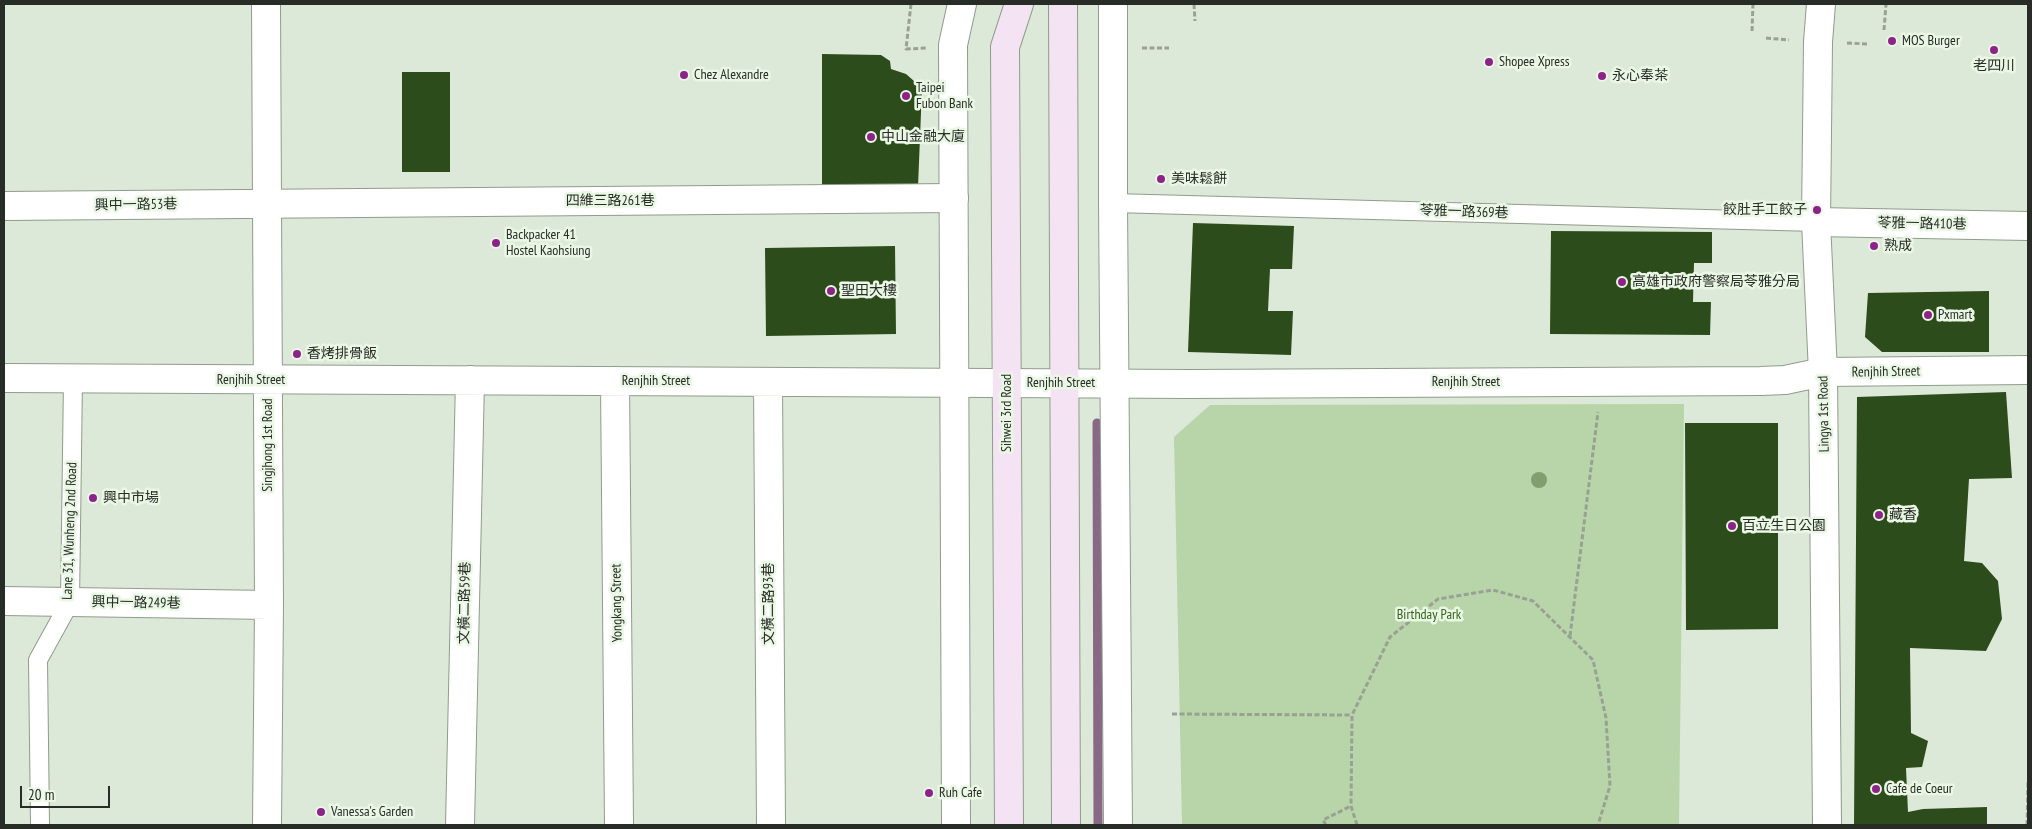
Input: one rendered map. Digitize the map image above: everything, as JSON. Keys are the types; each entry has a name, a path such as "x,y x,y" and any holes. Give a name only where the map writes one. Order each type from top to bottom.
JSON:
{"main road":[{"name":"Sihwei 3rd Road","path":"1009,825 1005,47 1019,4"},
{"path":"1064,4 1066,825"}],"street":[{"name":"Singjhong 1st Road","path":"266,4 269,605 267,825"},
{"path":"956,825 953,45 962,4"},
{"path":"1113,4 1118,825"},
{"name":"Lingya 1st Road","path":"1820,4 1816,222 1823,372 1827,825"},
{"name":"四維三路261巷","path":"267,204 954,198"},
{"name":"興中一路53巷","path":"4,206 267,204"},
{"name":"苓雅一路410巷","path":"1816,222 2028,226"},
{"name":"Renjhih Street","path":"4,378 1114,384 1761,381 1785,380 1823,372 2028,370"},
{"name":"文橫二路59巷","path":"460,825 470,380"},
{"name":"Yongkang Street","path":"615,381 619,825"},
{"name":"文橫二路93巷","path":"768,382 771,825"},
{"name":"興中一路249巷","path":"4,601 269,605"}],"lane":[{"name":"苓雅一路369巷","path":"1113,203 1816,222"},
{"name":"Lane 31, Wunheng 2nd Road","path":"40,825 38,660 70,602 74,378"}],"path":[{"path":"906,49 911,4"},
{"path":"1194,4 1195,21"},
{"path":"1752,31 1753,4"},
{"path":"1884,30 1886,4"},
{"path":"1570,637 1598,412"},
{"path":"1357,825 1351,806 1352,715 1390,637 1438,599 1494,590 1533,601 1593,660 1606,718 1610,786 1598,825"},
{"path":"1172,714 1352,715"},
{"path":"2027,825 2028,782"},
{"path":"1326,825 1324,820 1351,806"}],"green space":[{"name":"Birthday Park","path":"1684,404 1679,825 1182,825 1174,437 1210,405"}],"building":[{"name":"中山金融大廈","path":"822,54 881,55 890,61 891,69 906,74 922,88 918,187 822,188"},
{"path":"402,72 450,72 450,172 402,172"},
{"path":"1193,223 1294,226 1292,269 1270,269 1268,311 1293,311 1291,355 1188,352"},
{"name":"高雄市政府警察局苓雅分局","path":"1551,231 1712,232 1712,263 1694,263 1693,302 1711,302 1710,335 1550,334"},
{"name":"聖田大樓","path":"895,246 896,334 766,336 765,248"},
{"name":"Pxmart","path":"1989,291 1989,352 1882,352 1865,337 1868,293"},
{"path":"2006,392 2012,478 1969,479 1964,561 1982,563 1998,581 2002,619 1986,651 1910,648 1911,733 1928,741 1922,767 1906,768 1908,812 1923,809 1987,807 1987,825 1854,825 1857,397"},
{"name":"百立生日公園","path":"1685,423 1778,423 1778,629 1686,630"}],"waterway":[{"path":"1097,423 1098,825"}],"place":[{"name":"MOS Burger","path":"1892,41"},
{"name":"老四川","path":"1994,50"},
{"name":"Shopee Xpress","path":"1489,62"},
{"name":"Chez Alexandre","path":"684,75"},
{"name":"永心奉茶","path":"1602,76"},
{"name":"Taipei Fubon Bank","path":"906,96"},
{"name":"中山金融大廈","path":"871,137"},
{"name":"美味鬆餅","path":"1161,179"},
{"name":"餃肚手工餃子","path":"1817,210"},
{"name":"Backpacker 41 Hostel Kaohsiung","path":"496,243"},
{"name":"熟成","path":"1874,246"},
{"name":"高雄市政府警察局苓雅分局","path":"1622,282"},
{"name":"聖田大樓","path":"831,291"},
{"name":"Pxmart","path":"1928,315"},
{"name":"香烤排骨飯","path":"297,354"},
{"name":"興中市場","path":"93,498"},
{"name":"藏香","path":"1879,515"},
{"name":"百立生日公園","path":"1732,526"},
{"name":"Cafe de Coeur","path":"1876,789"},
{"name":"Ruh Cafe","path":"929,793"},
{"name":"Vanessa's Garden","path":"321,812"}]}
